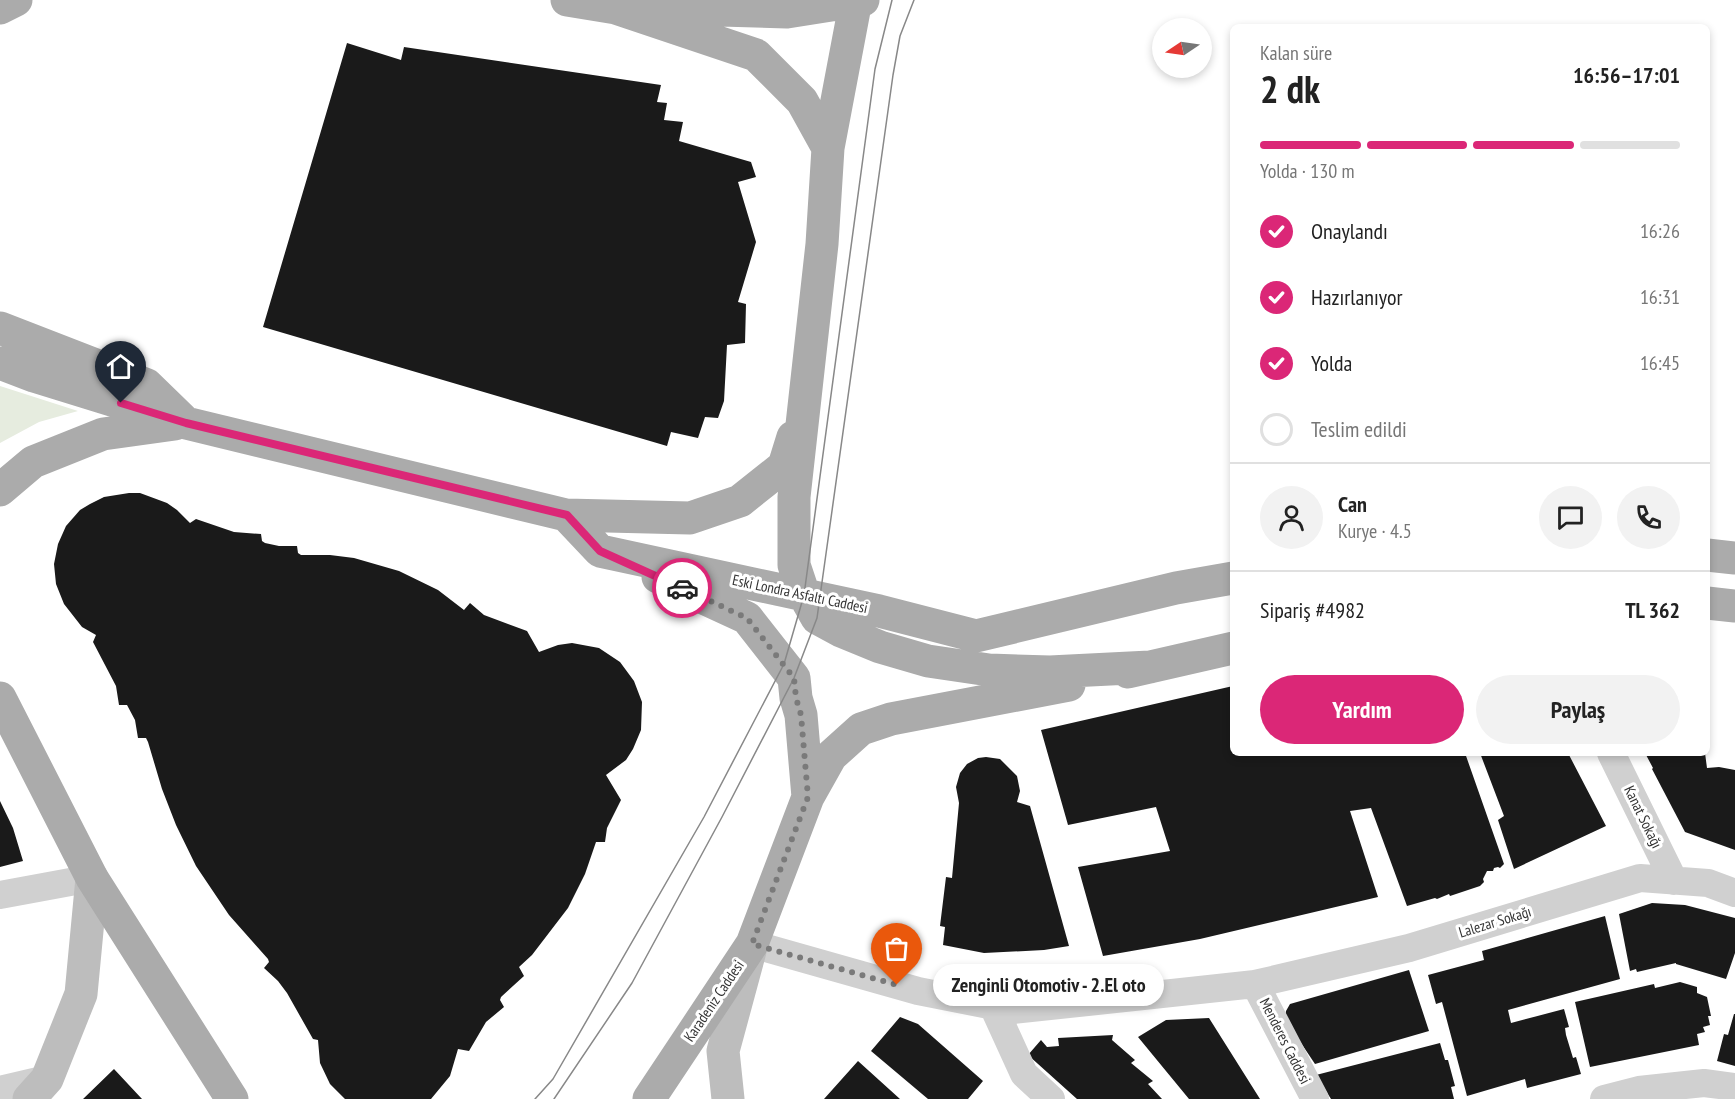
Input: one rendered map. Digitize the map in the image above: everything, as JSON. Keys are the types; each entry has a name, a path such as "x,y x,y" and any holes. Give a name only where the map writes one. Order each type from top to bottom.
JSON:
{"main road":[{"path":"0,8 16,0"},
{"path":"567,0 616,8 787,12 858,1 828,148 822,244 794,496 794,565 804,595 818,618 841,631 880,647 928,660 988,670 1050,672 1150,667"},
{"path":"616,8 756,55 802,101 828,148"},
{"path":"0,328 147,385 186,423"},
{"path":"0,363 34,376 186,423 567,515 690,518 740,501 784,466 805,398"},
{"path":"0,490 33,462 103,434 186,423"},
{"path":"567,515 600,551 747,618 794,678 801,715 808,797"},
{"name":"Eski Londra Asfaltı Caddesi","path":"600,551 879,611 976,636 1176,588 1230,579"},
{"path":"1710,555 1735,558"},
{"path":"1710,603 1735,606"},
{"path":"808,797 831,756 861,729 891,719 1051,689 1230,649"},
{"path":"0,698 92,878 232,1099"},
{"name":"Karadeniz Caddesi","path":"649,1099 752,944 808,797"}],"street":[{"name":"Kanat Sokağı","path":"1612,756 1674,881"},
{"path":"0,895 92,878 81,994 38,1089 0,1090"},
{"name":"Lalezar Sokağı","path":"752,944 918,991 1014,1010 1256,984 1409,948 1640,878 1708,884 1735,893"},
{"path":"731,1096 723,1051 752,944"},
{"name":"Menderes Caddesi","path":"1256,984 1315,1099"},
{"path":"993,1006 1024,1074 1051,1099"},
{"path":"1604,1099 1639,1090 1704,1083 1735,1087"}],"shaded area":[{"path":"0,386 78,411 39,422 0,443"}],"building":[{"path":"347,43 401,60 404,47 661,85 657,102 667,103 664,120 683,122 679,141 751,162 756,177 738,182 756,242 738,302 746,304 745,343 727,345 724,401 718,418 705,417 698,438 671,432 667,446 263,327"},
{"path":"140,493 167,503 190,523 196,519 234,532 261,534 262,541 265,543 297,546 298,553 301,555 354,558 399,571 438,590 464,610 470,603 484,615 527,631 539,652 572,643 599,648 620,662 634,681 642,702 641,730 626,760 606,775 621,800 607,828 605,842 596,842 585,874 568,908 532,955 519,967 524,976 501,997 500,1000 504,1007 486,1022 469,1051 458,1049 450,1076 431,1099 345,1099 330,1084 320,1063 318,1040 313,1039 278,981 264,968 269,962 268,959 229,915 196,866 162,789 148,742 146,738 138,738 135,720 127,705 119,705 116,686 93,642 96,635 82,627 64,604 56,584 54,564 58,544 66,526 80,510 90,504 104,497"},
{"path":"1230,687 1230,756 1466,756 1504,864 1500,868 1494,868 1493,871 1487,871 1484,882 1480,886 1407,906 1371,808 1350,811 1378,897 1200,939 1103,956 1078,867 1170,851 1156,807 1068,825 1041,730"},
{"path":"1481,756 1570,756 1606,826 1514,869 1498,820 1504,816"},
{"path":"1647,756 1705,756 1707,768 1719,767 1735,770 1735,850 1685,832"},
{"path":"978,758 1000,759 1017,776 1020,791 1017,802 1030,806 1069,946 1044,950 984,953 943,945 945,927 940,926 946,877 952,878 959,803 956,787 960,773 967,764"},
{"path":"0,801 13,828 23,861 0,867"},
{"path":"1652,903 1685,905 1735,918 1735,953 1726,979 1676,963 1637,972 1636,969 1630,971 1619,914"},
{"path":"1605,916 1620,979 1508,1010 1511,1023 1564,1009 1569,1027 1565,1028 1566,1035 1581,1074 1527,1088 1525,1079 1467,1096 1442,1002 1436,1004 1428,975 1484,960 1482,951"},
{"path":"1409,970 1429,1031 1315,1064 1285,1019 1290,1004"},
{"path":"1680,982 1697,987 1697,993 1707,997 1711,1016 1708,1016 1710,1025 1703,1027 1705,1032 1697,1034 1699,1045 1590,1067 1575,1002 1654,984 1655,988"},
{"path":"1734,1014 1735,1066 1717,1061 1724,1034 1728,1035"},
{"path":"900,1017 918,1024 983,1081 968,1099 928,1099 871,1051"},
{"path":"1209,1018 1260,1099 1189,1099 1138,1037 1166,1020"},
{"path":"1113,1035 1112,1040 1135,1060 1131,1063 1153,1081 1148,1084 1162,1099 1077,1099 1028,1055 1041,1040 1047,1047 1059,1046 1058,1038"},
{"path":"1440,1043 1445,1060 1448,1060 1455,1086 1451,1087 1454,1099 1331,1099 1316,1075"},
{"path":"858,1061 900,1099 824,1099"},
{"path":"114,1069 142,1099 83,1099"}],"tram line":[{"path":"535,1099 553,1079 704,817 784,664 804,595 875,69 892,0"},
{"path":"554,1099 632,983 794,678 817,618 893,75 900,36 914,0"}],"way so far":[{"path":"682,588 747,618 794,678 801,715 808,797 752,944 897,985"}],"place":[{"name":"Zenginli Otomotiv - 2.El oto","path":"897,985"}],"route":[{"path":"121,403 186,423 567,515 600,551 682,588"}]}
